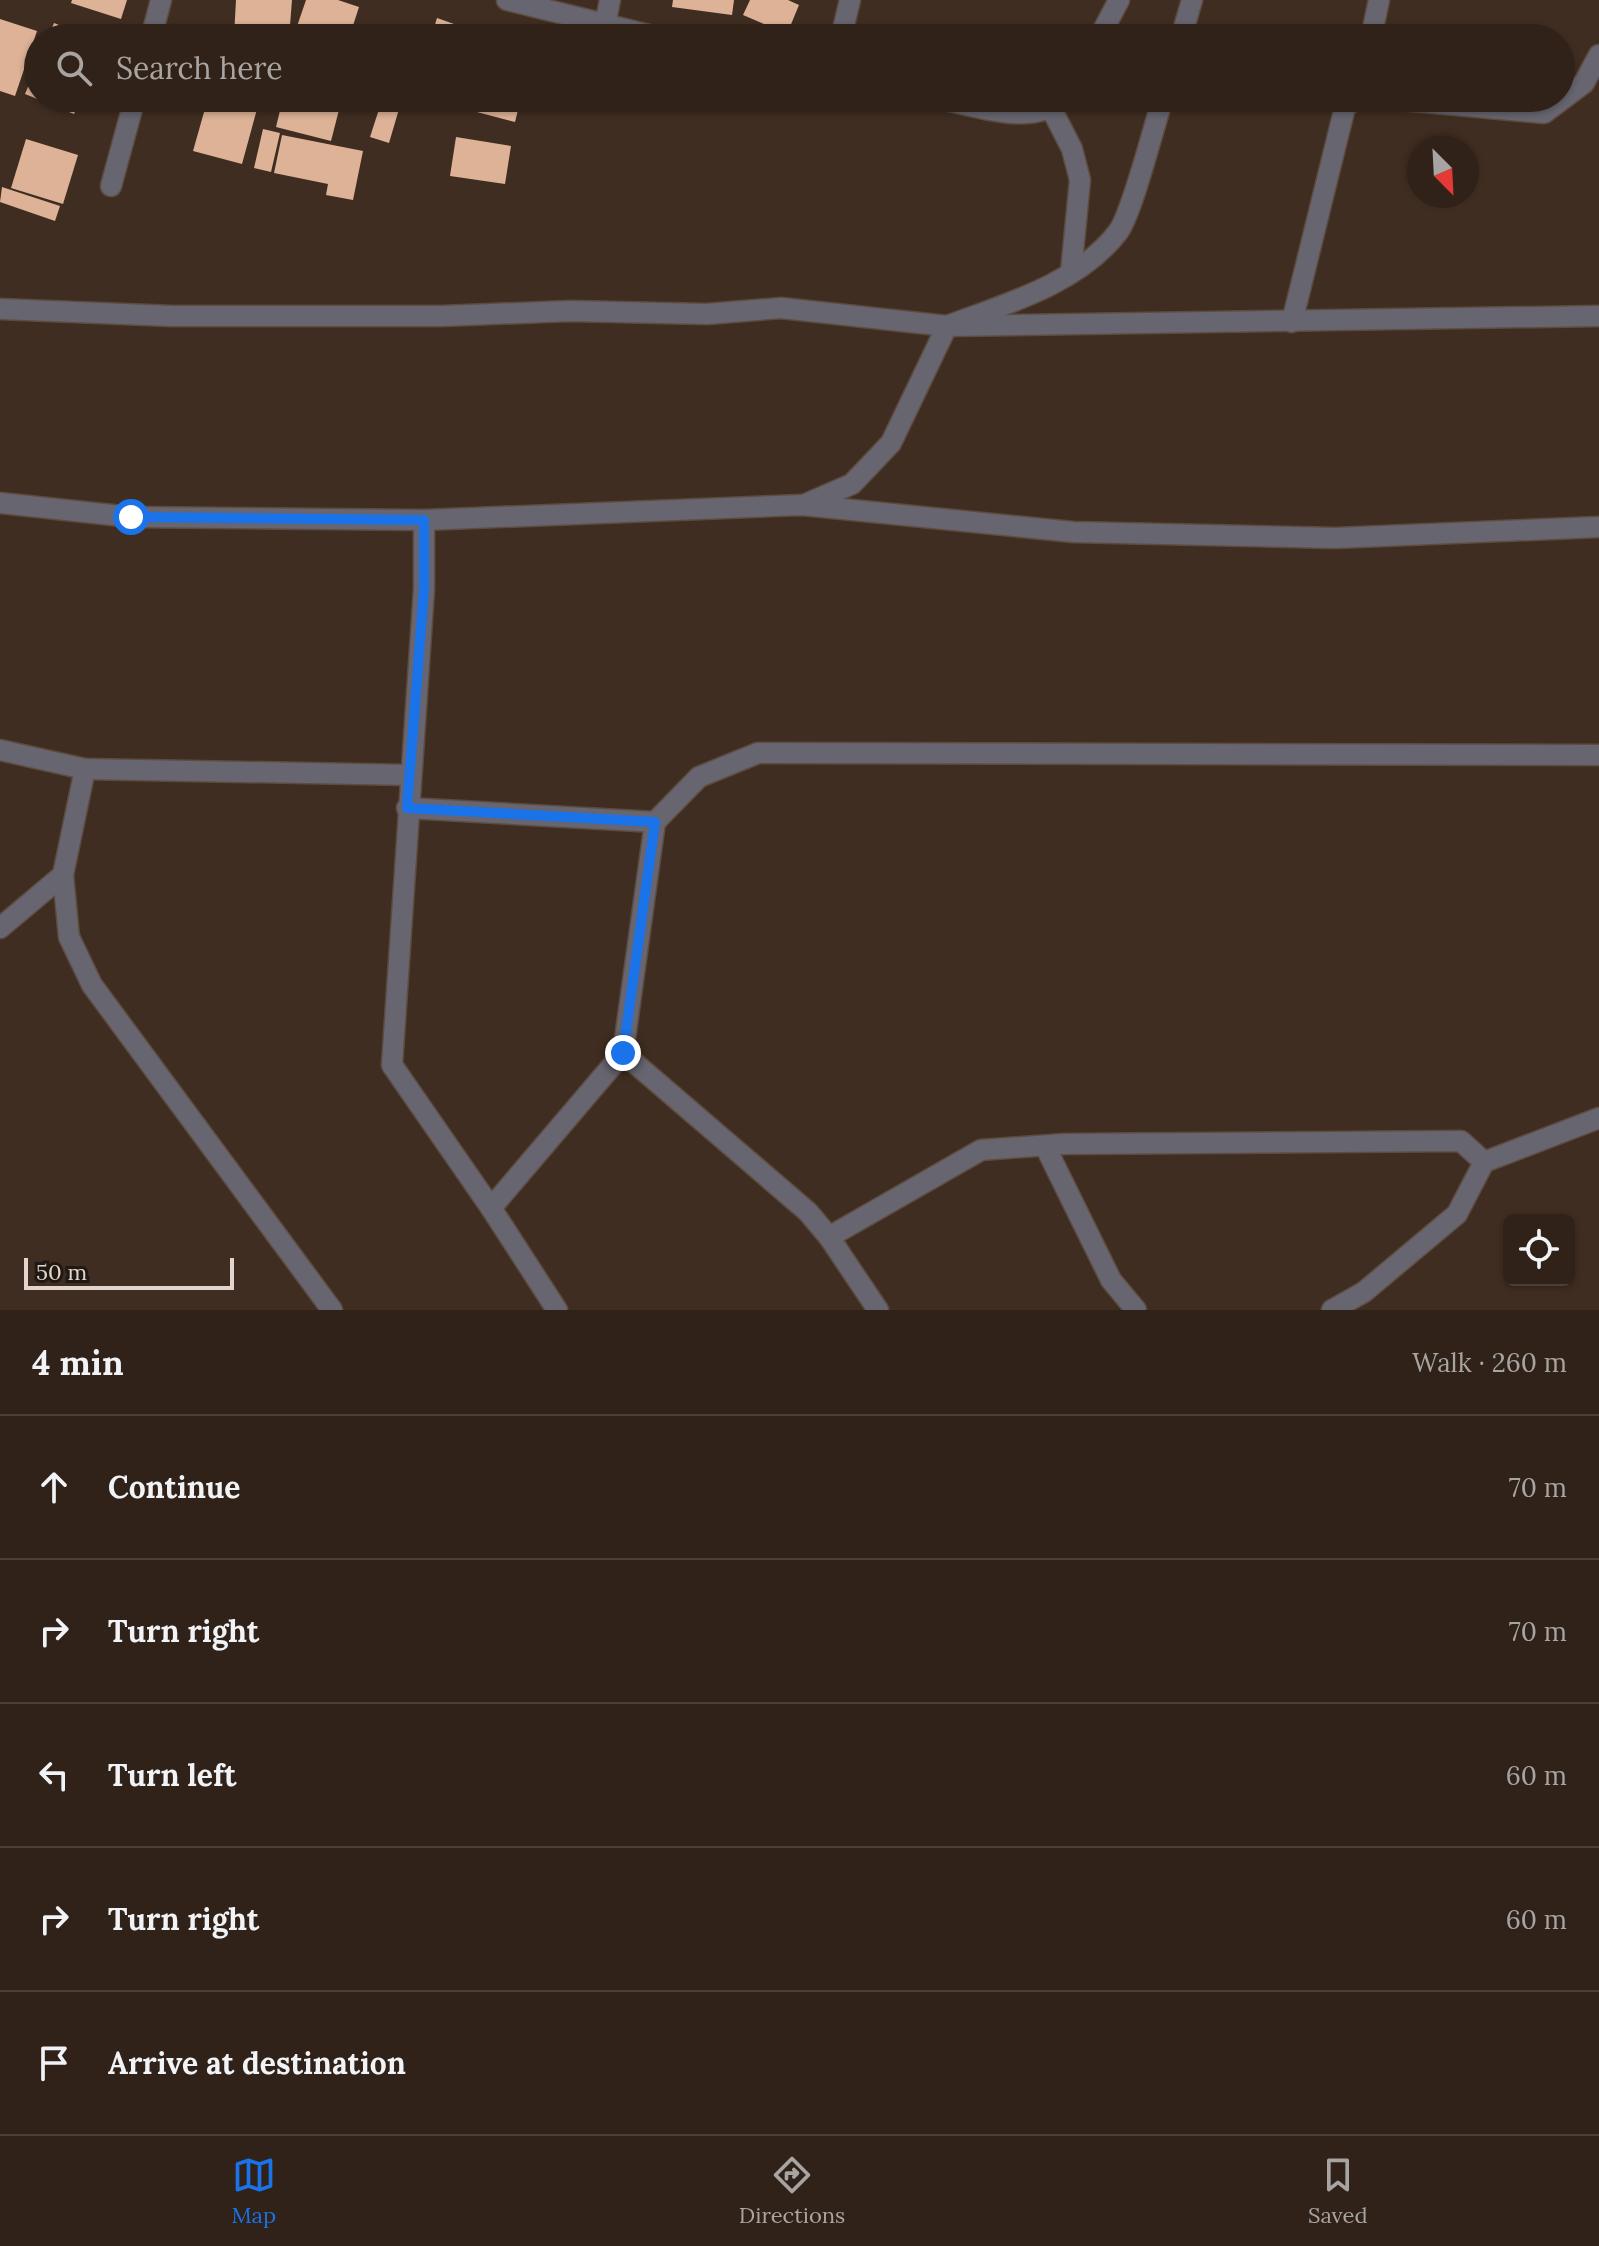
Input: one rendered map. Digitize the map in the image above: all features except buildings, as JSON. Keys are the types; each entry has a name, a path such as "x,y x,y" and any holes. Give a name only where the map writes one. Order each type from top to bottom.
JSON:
{"street":[{"path":"155,24 161,0"},
{"path":"507,0 601,24"},
{"path":"605,24 610,0"},
{"path":"844,24 850,0"},
{"path":"1106,24 1119,0"},
{"path":"1185,24 1192,0"},
{"path":"1374,24 1379,0"},
{"path":"1575,90 1584,83 1599,55"},
{"path":"111,186 131,112"},
{"path":"1007,112 1027,116 1038,112"},
{"path":"1061,112 1080,180 1071,272"},
{"path":"802,505 852,484 891,443 947,326 1047,286 1089,261 1120,230 1158,112"},
{"path":"1292,322 1344,112"},
{"path":"0,309 172,316 442,316 570,311 707,314 781,308 947,326 1599,316"},
{"path":"0,503 131,517 424,520 802,505 1073,532 1335,538 1599,527"},
{"path":"424,520 424,589 392,1065 557,1310"},
{"path":"0,750 85,769 410,775"},
{"path":"491,1208 623,1053 655,822 699,777 758,753 1599,755"},
{"path":"85,769 63,875 69,937 92,985 332,1310"},
{"path":"407,808 655,822"},
{"path":"0,928 63,875"},
{"path":"623,1053 808,1212 829,1237 878,1310"},
{"path":"1332,1310 1364,1292 1457,1214 1484,1162 1599,1118"},
{"path":"829,1237 981,1150 1045,1146 1461,1141 1484,1162"},
{"path":"1045,1146 1111,1280 1136,1310"}],"route":[{"path":"131,517 424,520 424,589 407,808 655,822 623,1053"}]}
